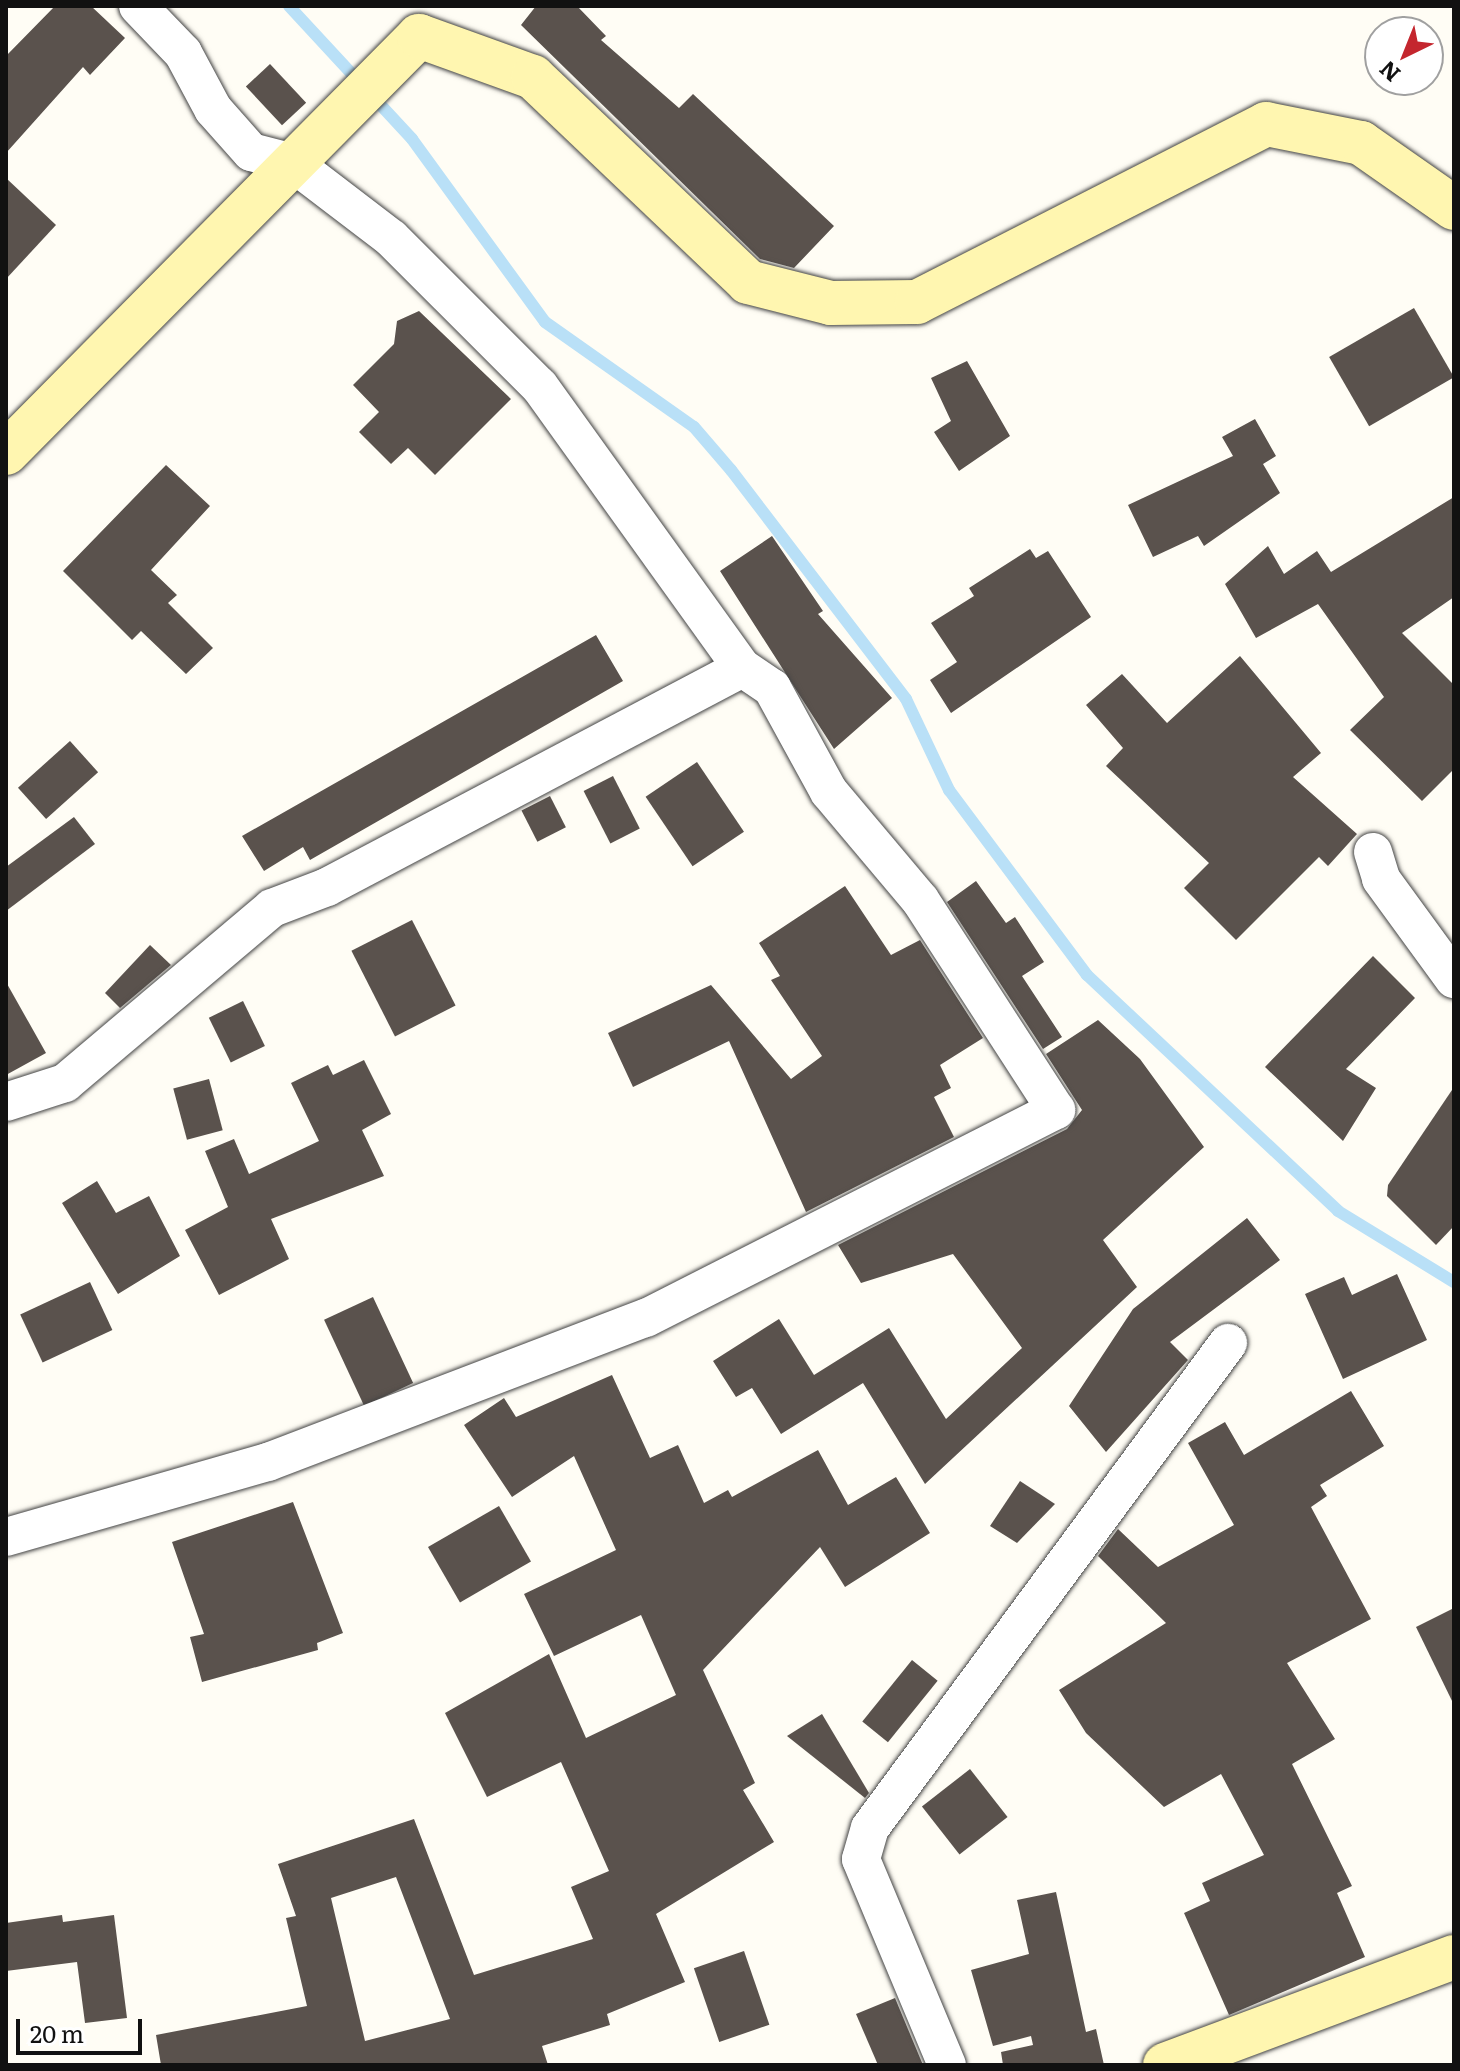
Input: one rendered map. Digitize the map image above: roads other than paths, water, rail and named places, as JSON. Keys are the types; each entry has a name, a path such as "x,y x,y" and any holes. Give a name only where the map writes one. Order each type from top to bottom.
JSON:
{"street":[{"path":"6,1537 268,1462 646,1318 1056,1110 920,900 829,792 772,688 742,668 508,349 301,153 251,152 213,109 183,53 138,6"},
{"path":"6,453 301,153 370,78 419,36 533,77 748,282 831,303 917,302 1266,124 1361,143 1454,208"},
{"path":"6,1102 65,1083 272,908 327,887 742,668"},
{"path":"1373,852 1381,879 1454,979"},
{"path":"947,2065 861,1859 870,1828 1228,1343"},
{"path":"1165,2065 1454,1957"}],"waterway":[{"path":"289,6 412,139 545,322 694,427 731,470 906,699 949,790 1087,975 1338,1211 1454,1282"}]}
